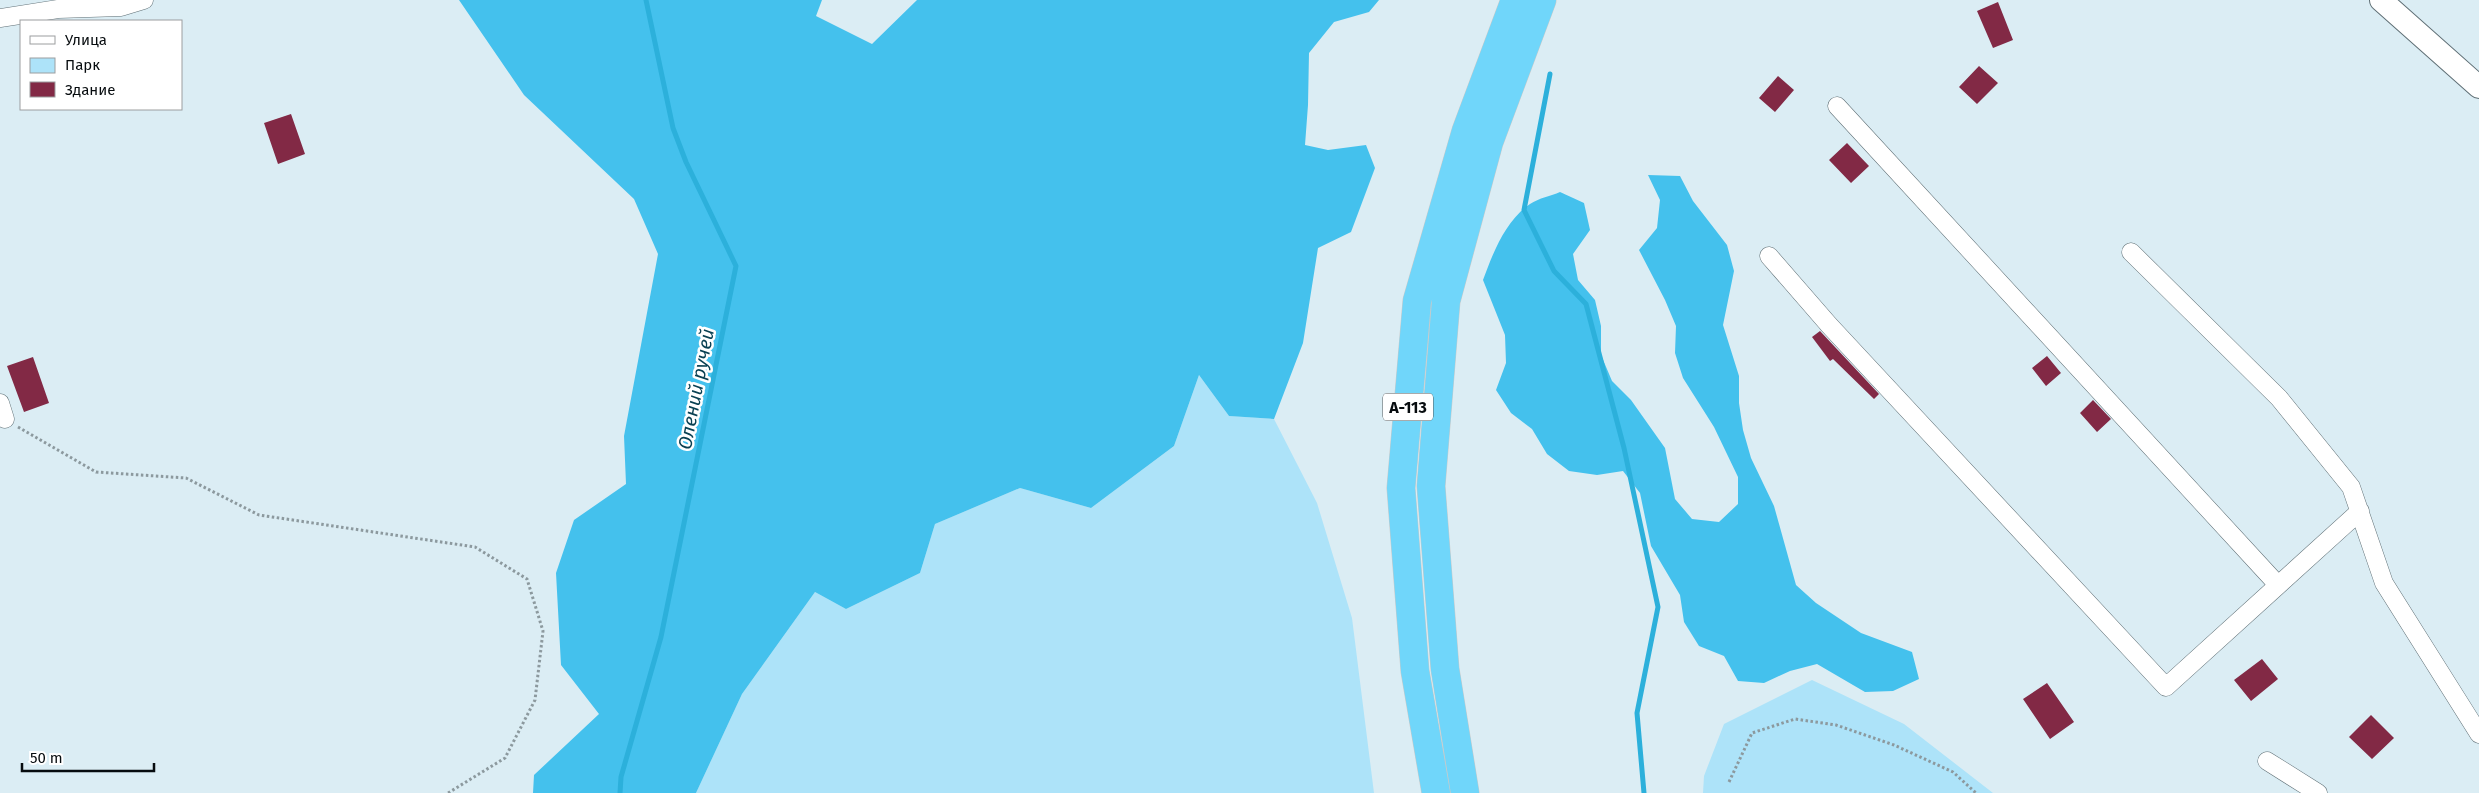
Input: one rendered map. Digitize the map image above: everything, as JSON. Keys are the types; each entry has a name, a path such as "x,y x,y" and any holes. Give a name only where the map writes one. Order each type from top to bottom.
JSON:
{"highway":[{"name":"А-113","path":"1436,793 1415,671 1401,488 1417,301 1466,131 1515,0"},
{"name":"А-113","path":"1465,793 1445,668 1431,486 1446,301 1488,142 1542,0"}],"street":[{"path":"0,18 58,9 122,7 144,0"},
{"path":"2381,0 2479,88"},
{"path":"1836,106 2278,586"},
{"path":"2131,252 2279,398 2351,487 2384,583 2479,734"},
{"path":"1769,256 1829,325 2166,687 2360,511"},
{"path":"2268,760 2318,793"}],"path":[{"path":"2,411 96,472 186,478 259,516 475,547 527,579 543,631 535,700 505,758 448,793"},
{"path":"1729,782 1752,733 1795,720 1836,726 1894,745 1953,772 1976,793"}],"green space":[{"path":"1199,375 1229,416 1274,419 1317,503 1352,618 1374,793 696,793 742,694 815,592 846,609 920,573 935,524 1020,488 1091,508 1174,446"},
{"path":"1812,680 1904,724 1993,793 1703,793 1704,776 1724,724"}],"shaded area":[{"path":"459,0 822,0 816,16 872,44 917,0 1379,0 1369,12 1334,22 1309,53 1305,145 1328,150 1366,145 1375,168 1351,232 1318,248 1303,343 1274,419 1229,416 1199,375 1174,446 1091,508 1020,488 935,524 920,573 846,609 815,592 742,694 696,793 533,793 534,775 599,714 561,665 556,573 574,520 626,484 624,436 658,254 634,199 524,95"},
{"path":"1648,175 1680,176 1693,201 1727,245 1734,271 1723,325 1739,376 1739,403 1743,430 1751,458 1774,506 1796,585 1816,603 1861,633 1912,652 1919,679 1893,691 1865,692 1817,664 1790,671 1764,683 1738,681 1724,656 1699,646 1684,622 1680,595 1651,546 1640,493 1623,471 1597,475 1569,471 1547,454 1532,429 1511,413 1496,390 1506,363 1505,335 1483,280 1501,238 1521,211 1534,202 1560,192 1584,203 1590,230 1573,254 1578,280 1595,300 1601,326 1601,355 1612,381 1631,400 1665,448 1675,499 1692,519 1719,522 1738,504 1738,477 1714,427 1683,378 1675,353 1676,326 1639,250 1657,228 1660,200"}],"building":[{"path":"1998,2 2013,40 1993,48 1977,11"},
{"path":"1979,66 1998,83 1977,104 1959,87"},
{"path":"1778,76 1794,90 1775,112 1759,98"},
{"path":"291,114 305,154 278,164 264,123"},
{"path":"1847,143 1869,166 1851,183 1829,160"},
{"path":"1820,331 1879,394 1874,399 1833,359 1830,361 1812,337"},
{"path":"2047,356 2061,373 2046,386 2032,368"},
{"path":"33,357 49,403 24,412 7,366"},
{"path":"2093,400 2111,419 2097,432 2080,413"},
{"path":"2262,659 2278,679 2251,701 2234,680"},
{"path":"2047,683 2074,722 2050,739 2023,699"},
{"path":"2371,715 2394,738 2372,759 2349,737"}],"waterway":[{"name":"Олений ручей","path":"620,793 621,777 661,637 736,266 686,162 673,128 646,0"},
{"path":"1550,74 1524,210 1554,271 1586,304 1624,448 1658,607 1637,713 1644,793"}]}
